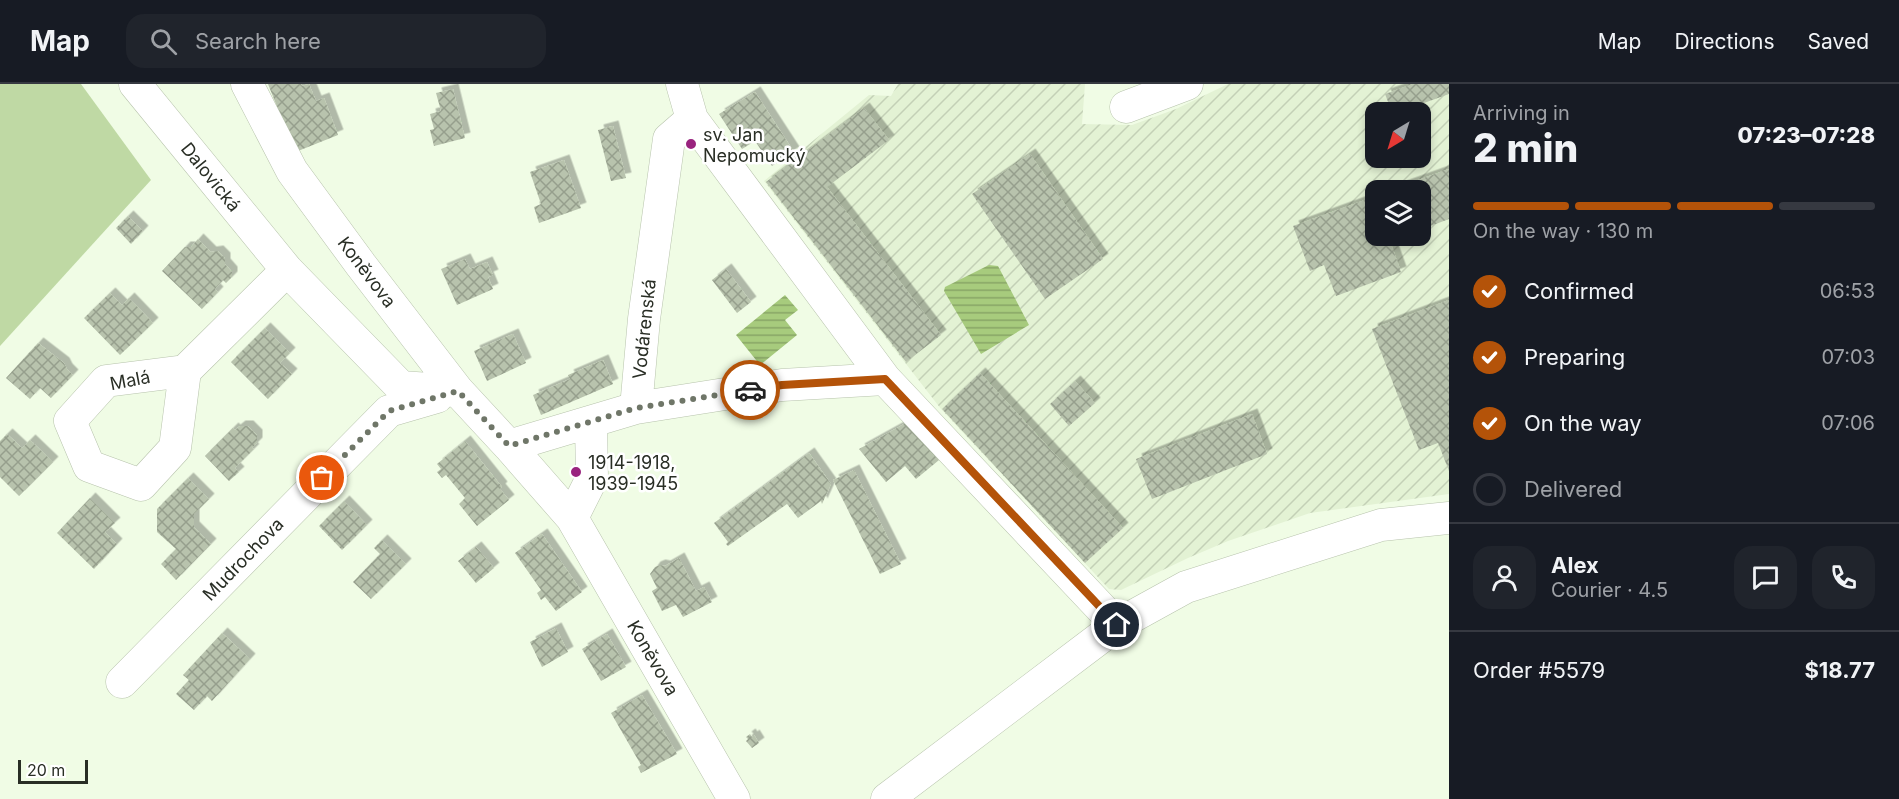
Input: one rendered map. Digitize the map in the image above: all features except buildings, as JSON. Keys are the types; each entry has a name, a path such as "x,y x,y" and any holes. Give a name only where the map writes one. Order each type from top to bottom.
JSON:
{"street":[{"name":"Dalovická","path":"135,84 287,270"},
{"name":"Koněvova","path":"247,84 292,171 361,265 458,391 572,518 734,799"},
{"path":"682,84 692,119 885,379 1117,625"},
{"path":"1126,107 1187,84"},
{"name":"Vodárenská","path":"692,119 669,139 644,319 636,408 782,385 885,379"},
{"path":"185,371 287,270 400,387 458,391"},
{"name":"Mudrochova","path":"122,682 389,411 458,391"},
{"path":"509,446 636,408"},
{"path":"572,518 592,478 591,422"},
{"path":"887,799 1117,625 1186,587 1381,525 1449,518"}],"shaded area":[{"path":"0,84 81,84 151,180 0,346"},
{"path":"898,84 1085,84 1082,124 1132,125 1176,109 1228,84 1449,84 1449,494 1310,513 1228,541 1121,590 1109,589 941,409 764,181 869,95 891,96"},
{"path":"989,265 998,266 1029,325 981,354 944,291 945,287"},
{"path":"785,295 798,310 785,320 797,335 760,365 736,335"}],"way so far":[{"path":"322,478 389,411 458,391 509,446 636,408 750,390"}],"place":[{"name":"sv. Jan Nepomucký","path":"691,144"},
{"name":"1914-1918, 1939-1945","path":"576,472"}],"route":[{"path":"750,390 782,385 885,379 1117,625"}]}
